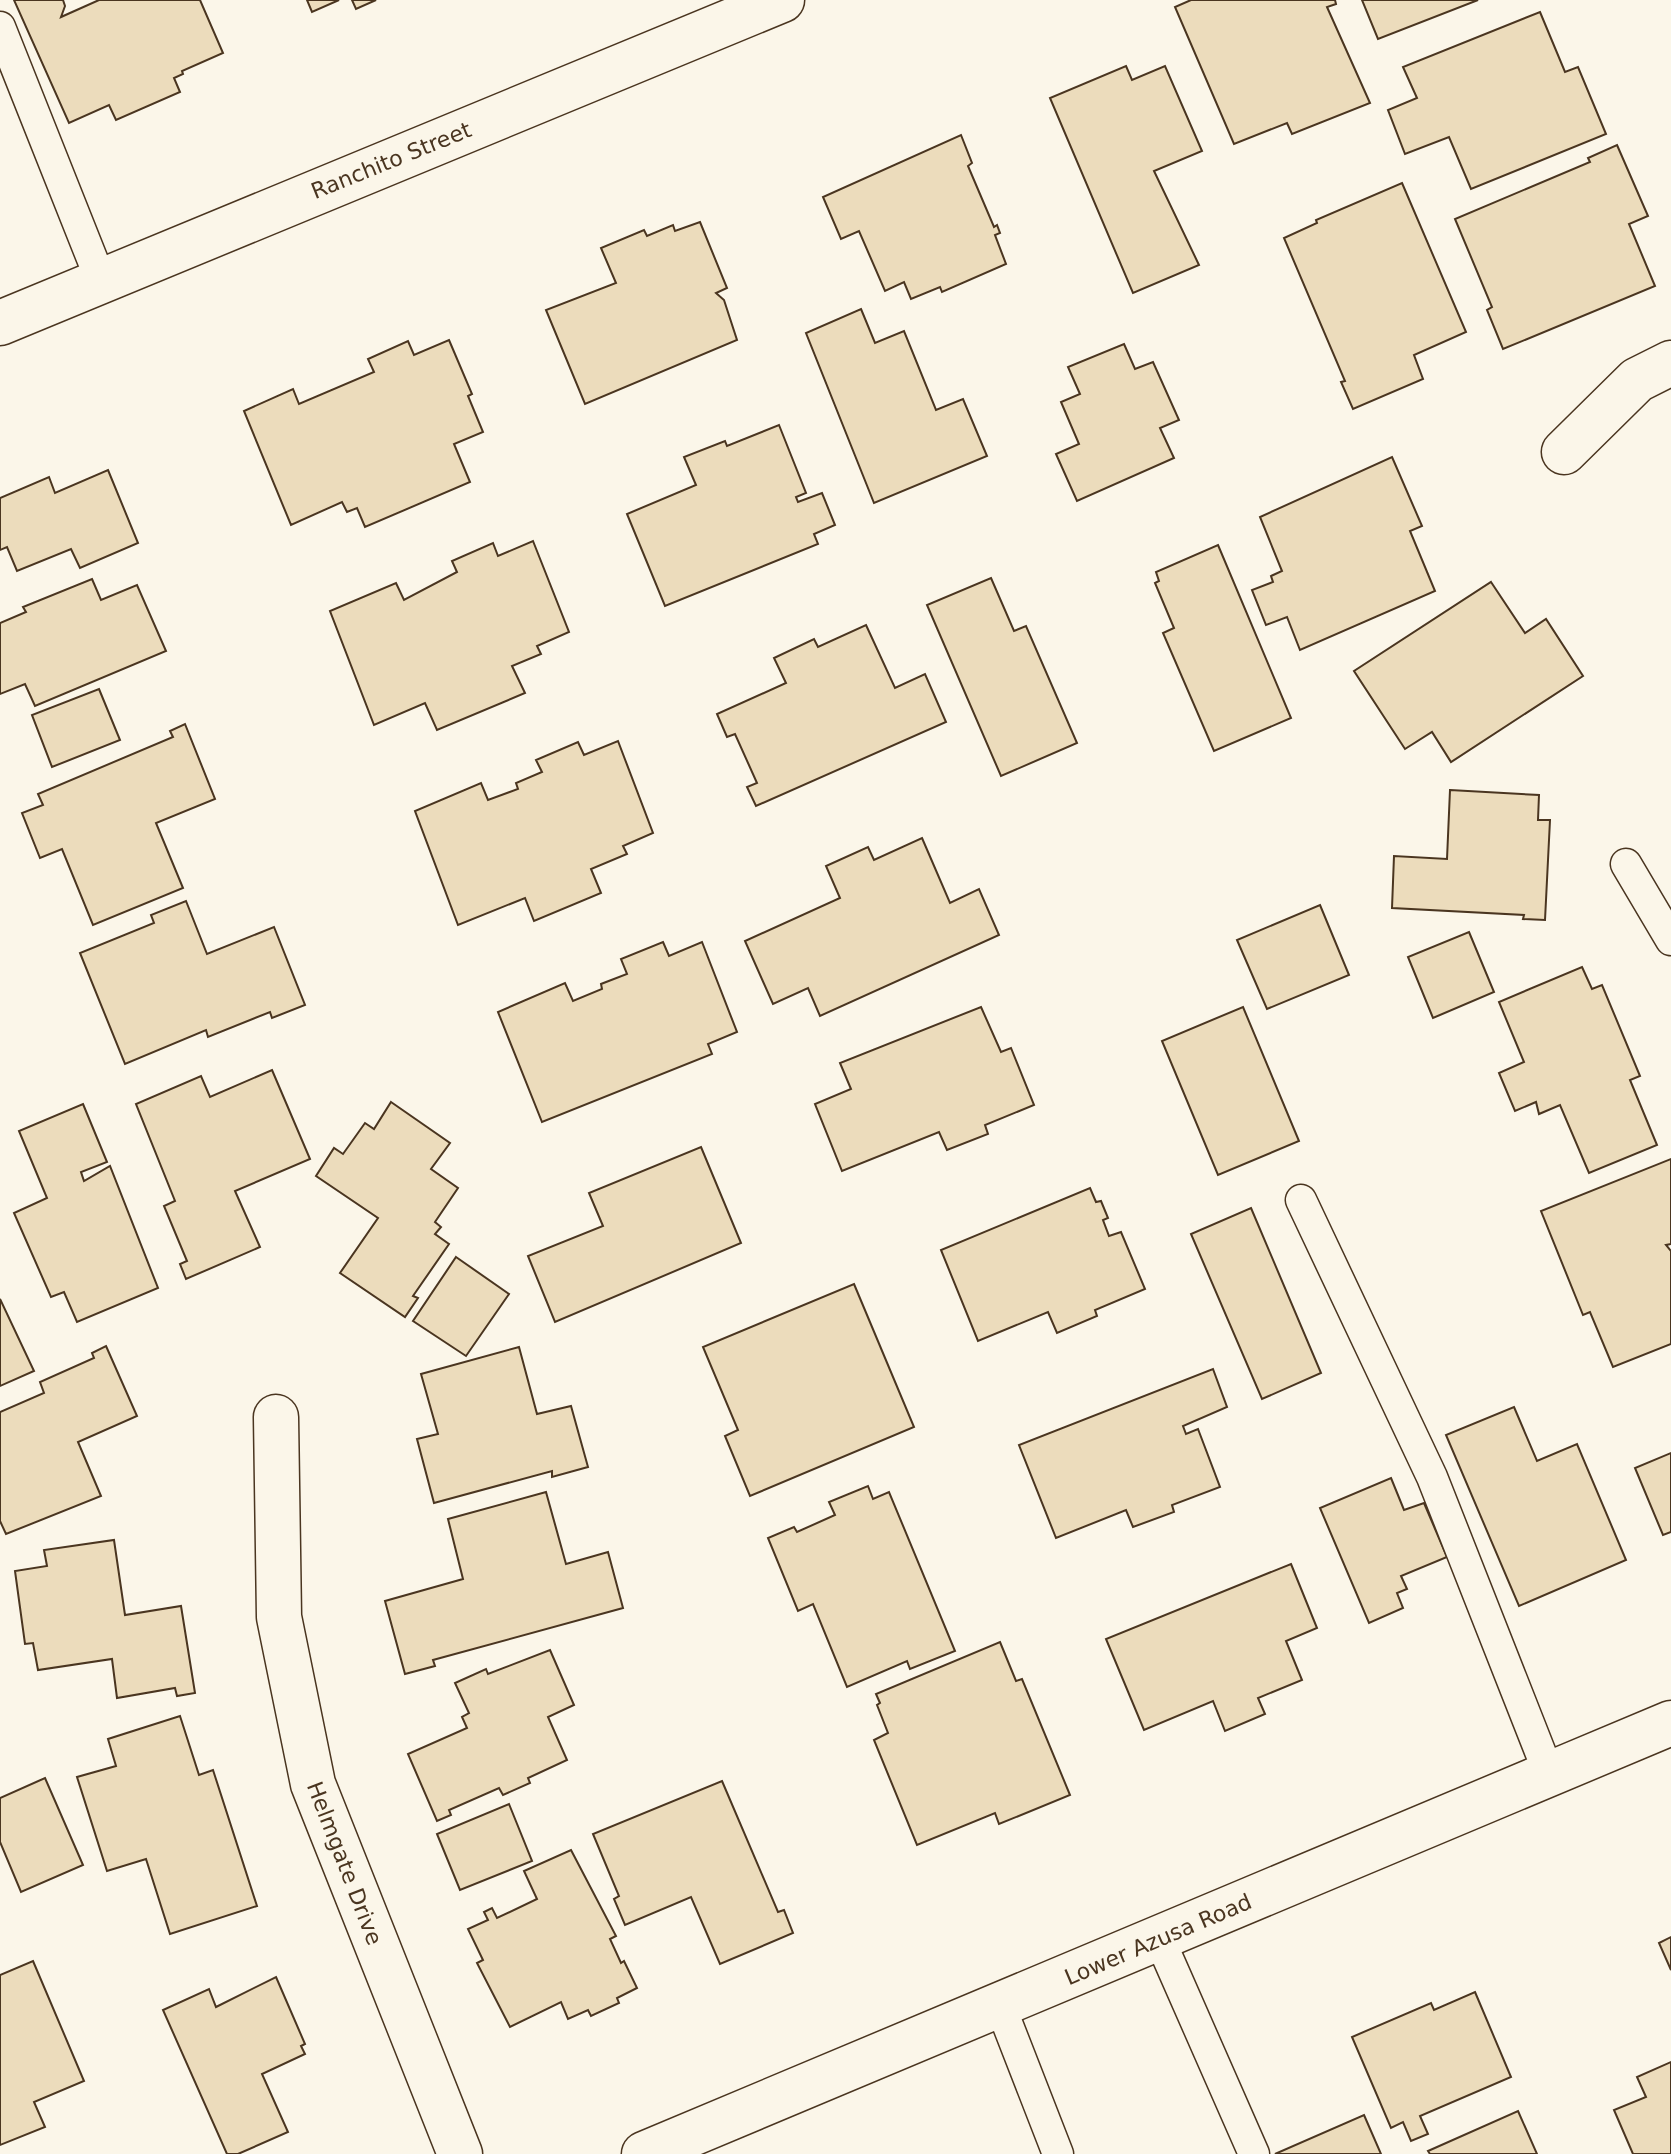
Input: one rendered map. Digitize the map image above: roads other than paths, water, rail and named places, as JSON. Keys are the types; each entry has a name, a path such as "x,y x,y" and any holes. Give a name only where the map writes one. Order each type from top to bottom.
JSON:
{"street":[{"name":"Ranchito Street","path":"0,323 776,1"},
{"path":"1564,452 1637,380 1671,363"},
{"name":"Helmgate Drive","path":"276,1417 279,1617 313,1784 460,2154"},
{"name":"Lower Azusa Road","path":"644,2154 1671,1723"}],"lane":[{"path":"0,27 101,281"},
{"path":"1626,864 1671,940"},
{"path":"1301,1200 1432,1477 1549,1774"},
{"path":"1159,1938 1254,2154"},
{"path":"1000,2005 1058,2154"}]}
